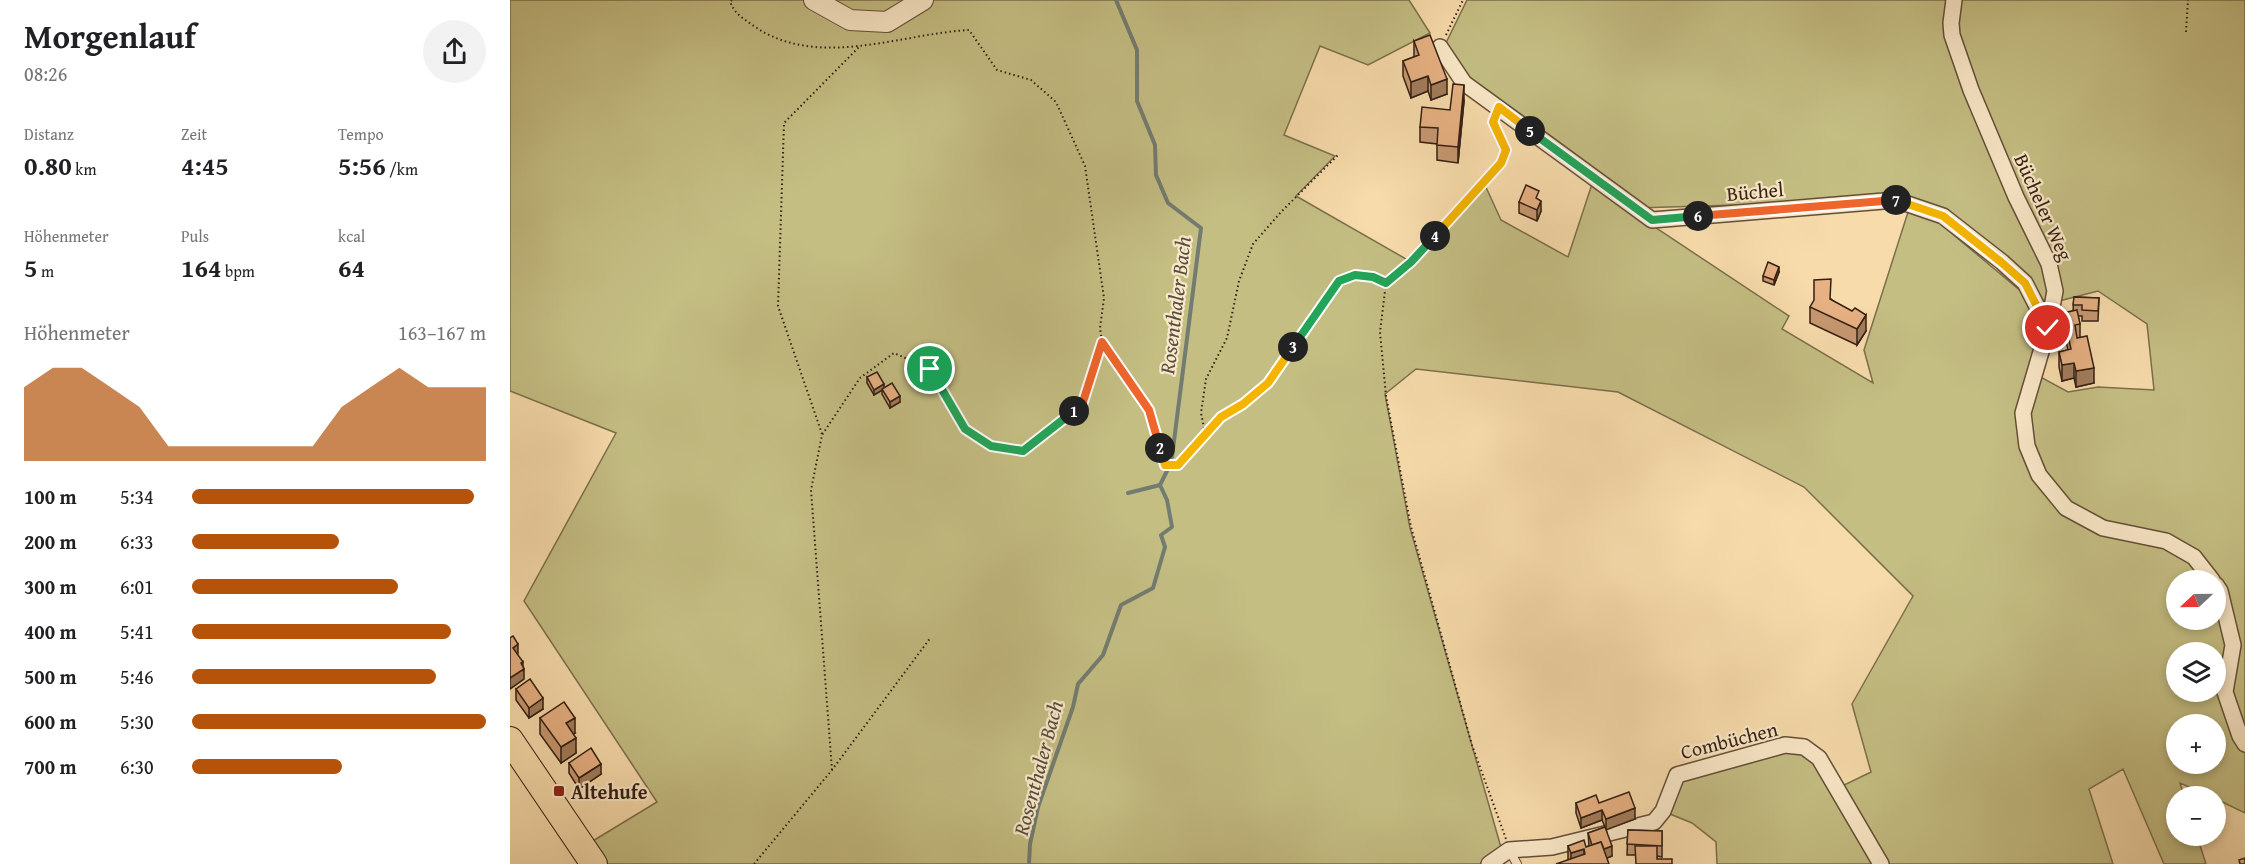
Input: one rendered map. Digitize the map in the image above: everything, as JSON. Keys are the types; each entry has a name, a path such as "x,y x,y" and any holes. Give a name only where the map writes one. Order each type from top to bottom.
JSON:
{"main road":[{"path":"510,740 594,864"}],"street":[{"path":"814,0 850,20 887,22 923,0"},
{"name":"Bücheler Weg","path":"1954,0 1952,35 1971,90 2016,197 2049,264 2055,291 2048,328 2023,413 2027,446 2039,475 2066,508 2103,528 2166,541 2194,557 2204,570"},
{"name":"Büchel","path":"1440,47 1464,83 1652,220 1896,200 1943,216 2025,283 2048,328"},
{"path":"2226,616 2233,645 2225,692 2245,744"},
{"name":"Combüchen","path":"1509,850 1552,847 1654,822 1663,811 1677,775 1785,745 1804,747 1818,758 1881,864"},
{"path":"1489,864 1509,850"}],"lane":[{"path":"1509,850 1517,864"}],"path":[{"path":"732,0 730,2 734,12 764,34 805,47 891,43 950,31 969,30 997,70 1031,80 1056,102 1085,166 1104,298 1100,328 1102,342 1082,405 1023,451 991,446 965,429 930,369 894,353 860,378 822,435 811,490 832,770"},
{"path":"1440,47 1463,0"},
{"path":"2186,32 2188,0"},
{"path":"822,435 778,306 784,123 860,46"},
{"path":"1499,107 1493,122 1506,150 1501,163 1411,262 1386,283 1380,332 1386,396 1411,527 1472,745 1509,850"},
{"path":"1205,434 1201,413 1206,379 1227,338 1239,281 1253,244 1281,212 1338,155"},
{"path":"1102,342 1149,410 1165,465 1178,465 1221,417 1243,404 1268,383 1339,281 1355,275 1373,277 1386,283"},
{"path":"754,864 832,770 931,637"}],"shaded area":[{"path":"510,0 1409,0 1430,33 1368,65 1320,46 1284,135 1335,156 1296,196 1413,263 1485,185 1501,220 1568,257 1593,181 1632,212 1789,316 1782,329 1873,383 1864,350 1909,209 1937,221 2047,313 2022,412 2041,474 2026,413 2037,375 2068,392 2098,387 2154,390 2147,324 2098,291 2055,302 1955,34 1957,0 2245,0 2245,813 2226,804 2226,786 2187,786 2180,783 2181,786 2166,786 2166,846 2200,846 2206,864 2164,864 2123,769 2089,789 2113,864 1884,864 1840,787 1871,772 1852,704 1913,596 1804,487 1618,392 1416,369 1385,394 1410,528 1502,851 1485,864 606,864 591,842 657,802 524,601 616,433 510,391"},
{"path":"1467,0 1951,0 1948,26 2047,267 2049,305 1939,216 1896,197 1844,202 1635,208 1466,81 1444,47"},
{"path":"1784,747 1816,759 1878,864 1717,864 1716,842 1692,823 1665,812 1677,776"}],"building":[{"path":"1430,35 1447,79 1431,85 1428,76 1411,82 1403,61 1419,55 1414,41"},
{"path":"1453,84 1464,85 1458,147 1437,145 1438,128 1420,127 1422,107 1450,110"},
{"path":"1526,185 1539,191 1536,198 1541,201 1537,210 1519,202"},
{"path":"1768,262 1779,267 1774,280 1763,276"},
{"path":"1831,279 1830,299 1852,311 1855,308 1866,315 1857,329 1810,307 1814,300 1814,280"},
{"path":"2074,297 2099,298 2098,311 2082,310 2082,305 2073,305"},
{"path":"2077,310 2080,324 2075,325 2077,338 2087,336 2094,368 2076,371 2074,363 2062,365 2059,352 2071,349 2063,313"},
{"path":"877,372 884,384 874,390 867,377"},
{"path":"892,383 900,396 890,402 882,389"},
{"path":"513,636 518,644 513,648 523,662 521,663 524,669 510,678 510,638"},
{"path":"530,679 543,698 529,708 516,689"},
{"path":"564,702 575,718 566,723 576,738 561,747 540,718"},
{"path":"591,748 601,764 579,778 569,763"},
{"path":"1629,792 1635,808 1606,819 1602,810 1581,818 1576,803 1596,795 1599,803"},
{"path":"1605,827 1612,846 1604,849 1601,842 1592,845 1588,833"},
{"path":"1628,830 1662,831 1662,846 1627,844"},
{"path":"1584,840 1586,847 1601,842 1609,864 1556,864 1585,854 1584,849 1571,853 1568,846"},
{"path":"1635,846 1657,846 1657,859 1672,859 1672,864 1636,864"},
{"path":"2245,858 2245,864 2240,864 2239,860"}],"waterway":[{"name":"Rosenthaler Bach","path":"1116,0 1137,50 1137,101 1155,145 1156,175 1168,203 1201,228 1172,457"},
{"name":"Rosenthaler Bach","path":"1029,864 1030,844 1038,807 1073,707 1078,684 1103,655 1121,605 1153,588 1165,547 1161,535 1172,527 1167,500 1160,485 1167,471"},
{"path":"1128,493 1160,485"}],"place":[{"name":"Altehufe","path":"559,791"}],"route":[{"path":"930,369 965,429 991,446 1023,451 1082,405 1102,342 1149,410 1165,465 1178,465 1221,417 1243,404 1268,383 1339,281 1355,275 1373,277 1386,283 1411,262 1501,163 1506,150 1493,122 1499,107 1652,220 1896,200 1943,216 2025,283 2048,328"}]}
